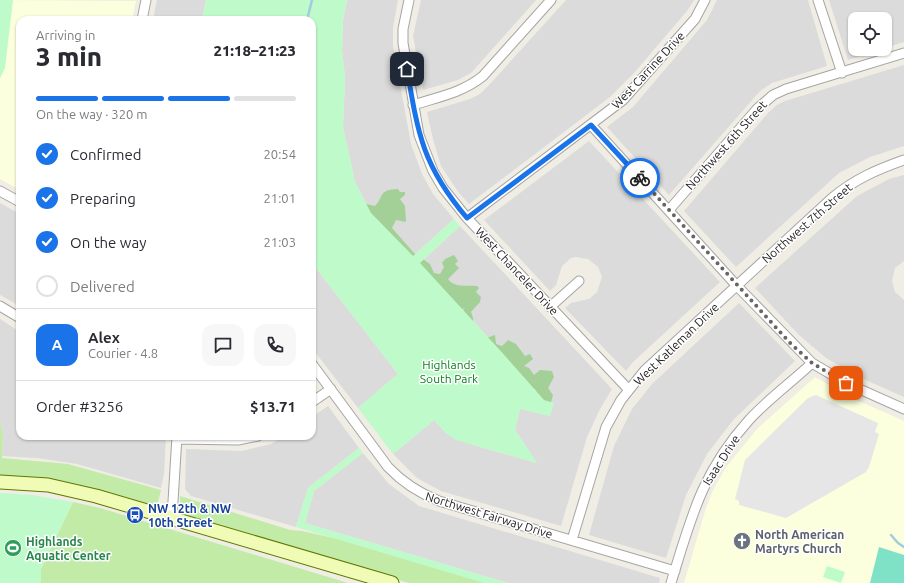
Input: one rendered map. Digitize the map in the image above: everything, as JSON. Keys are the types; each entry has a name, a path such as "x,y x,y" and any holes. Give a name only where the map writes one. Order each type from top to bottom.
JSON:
{"main road":[{"path":"0,482 29,483 65,488 392,583"}],"street":[{"path":"143,16 146,0"},
{"name":"West Chanceler Drive","path":"409,0 403,29 403,43 419,135 433,172 443,188 467,218 629,390"},
{"path":"413,105 464,89 476,82 551,0"},
{"name":"West Carrine Drive","path":"467,218 591,125 631,92 695,19 705,0"},
{"path":"818,0 842,73"},
{"name":"Northwest 6th Street","path":"669,210 765,101 786,90 904,53"},
{"path":"591,125 737,286 812,363 846,383 904,409"},
{"name":"Northwest 7th Street","path":"737,286 843,189 874,170 904,160"},
{"path":"0,191 16,200"},
{"path":"550,307 579,281"},
{"name":"West Katleman Drive","path":"572,540 606,427 616,408 629,390 659,357 737,286"},
{"path":"0,306 16,316"},
{"name":"Isaac Drive","path":"671,583 698,497 724,450 750,419 812,363"},
{"name":"Northwest Fairway Drive","path":"316,369 388,467 398,477 420,493 439,501 675,571"},
{"path":"316,399 331,389"},
{"path":"172,518 177,440"}],"shaded area":[{"path":"0,0 136,1 133,16 16,16 16,188 0,179"},
{"path":"157,0 206,0 203,16 154,16"},
{"path":"347,0 398,0 393,27 393,46 411,144 422,174 433,194 454,219 413,256 371,213 355,182 343,127 345,78 342,50 343,20"},
{"path":"421,0 536,0 471,73 458,80 423,90 413,36"},
{"path":"566,0 694,0 687,11 634,73 610,97 469,204 459,193 441,166 427,112 470,99 480,94"},
{"path":"717,0 808,0 827,66 772,83 760,91 669,195 607,127 633,107 707,20"},
{"path":"829,0 904,0 904,42 892,46 892,12 848,12 848,56 860,56 848,60"},
{"path":"904,65 904,146 870,157 839,173 736,267 684,211 768,113 777,105 785,101"},
{"path":"589,141 720,282 633,362 626,371 565,308 571,303 589,299 597,292 602,277 598,267 588,259 576,257 571,258 562,266 556,285 550,291 484,220"},
{"path":"904,175 904,261 895,268 892,281 895,292 904,300 904,397 859,377 826,358 799,335 755,288 857,196 889,179"},
{"path":"0,203 16,212 16,304 0,295"},
{"path":"460,226 612,389 600,409 587,437 561,526 441,491 417,478 393,454 434,420 446,433 473,445 537,463 515,430 520,408 550,416 544,400 420,263"},
{"path":"316,268 398,374 358,408 316,353"},
{"path":"739,303 795,361 734,419 707,454 686,495 666,558 589,535 614,446 632,409 652,384"},
{"path":"0,319 16,329 16,440 166,440 164,474 161,488 77,464 37,458 2,456 3,435 0,421"},
{"path":"815,377 852,398 904,421 904,583 684,583 705,511 713,490 726,467 757,429"},
{"path":"816,395 878,423 875,432 879,434 869,467 866,472 786,518 739,505 739,501 735,499 745,460 808,398"},
{"path":"328,406 359,448 308,488 296,527 191,496 185,489 186,449 242,451 271,444 278,440 316,440 316,414"},
{"path":"363,453 389,484 419,506 660,578 659,583 508,583 305,523 314,491"}],"green space":[{"path":"0,0 13,0 5,68 0,78"},
{"name":"Highlands South Park","path":"206,0 347,0 343,20 342,50 345,78 343,127 355,182 371,213 413,256 454,219 460,226 420,263 544,400 554,403 550,416 520,409 515,430 537,463 456,440 446,433 434,420 393,454 358,408 398,374 316,268 316,16 203,16"},
{"path":"316,118 330,138 343,149 346,166 350,176 366,204 375,206 383,194 387,191 398,189 400,192 405,192 405,195 400,199 405,206 406,222 396,220 392,228 414,253 430,264 434,273 440,274 444,267 442,263 445,259 454,255 458,261 455,264 459,268 448,279 457,285 477,286 479,288 476,292 481,297 480,302 471,312 473,324 464,327 456,323 455,319 465,308 455,312 452,310 447,313 443,309 435,310 432,315 435,324 439,326 444,320 451,326 448,334 449,340 451,342 456,340 460,341 462,346 461,351 467,351 468,361 476,359 481,365 484,364 480,357 485,349 479,348 481,340 495,335 496,344 502,346 508,340 516,344 525,356 530,354 533,359 524,366 529,368 534,375 540,370 552,371 554,377 548,388 553,395 551,402 542,404 535,389 529,388 518,404 510,410 497,404 491,406 483,401 480,390 468,381 448,373 442,365 432,371 427,366 422,352 414,351 404,343 418,325 417,315 405,314 391,321 387,320 376,293 357,270 362,258 362,253 353,232 336,208 319,205 317,200 321,191 319,179 319,159 316,156"},
{"path":"0,421 3,435 2,458 68,464 161,490 156,508 0,477"},
{"path":"359,448 363,453 314,491 305,523 508,583 484,583 296,527 308,488"},
{"name":"Highlands Aquatic Center","path":"0,493 32,495 73,502 41,569 41,583 0,583"},
{"path":"180,496 290,530 302,531 347,541 489,583 409,583 187,518 181,513"},
{"path":"73,502 100,508 348,583 41,583 41,569"},
{"path":"879,547 904,555 904,583 870,583"},
{"path":"827,566 845,572 841,583 823,577"}],"waterway":[{"path":"308,16 312,0"},
{"path":"891,535 904,547"}],"way so far":[{"path":"640,178 791,344 812,363 846,383"}],"place":[{"name":"NW 12th & NW 10th Street","path":"135,515"},
{"name":"North American Martyrs Church","path":"742,541"},
{"name":"Highlands Aquatic Center","path":"13,548"}],"route":[{"path":"407,69 419,135 425,154 433,172 443,188 467,218 591,125 640,178"}]}
